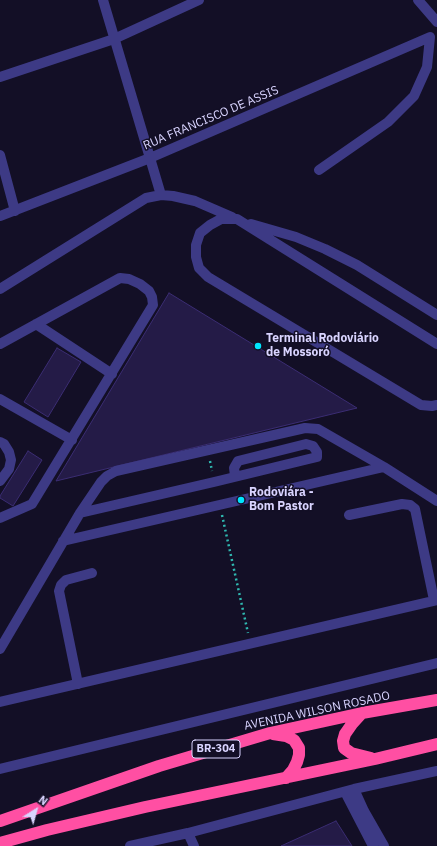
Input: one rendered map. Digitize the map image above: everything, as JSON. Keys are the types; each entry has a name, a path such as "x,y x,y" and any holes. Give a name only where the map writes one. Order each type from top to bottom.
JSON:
{"highway":[{"name":"AVENIDA WILSON ROSADO","path":"0,821 159,766 270,733 437,700"},
{"path":"362,714 345,734 343,741 344,748 350,753 375,759"},
{"path":"270,733 286,736 294,740 299,748 297,762 293,770 286,778"},
{"path":"0,843 47,830 138,809 375,759 437,744"}],"street":[{"path":"103,0 161,195"},
{"path":"0,78 114,39 199,0"},
{"path":"418,0 437,22"},
{"name":"RUA FRANCISCO DE ASSIS","path":"0,216 150,158 430,37 428,67 414,96 388,122 319,170"},
{"path":"0,155 15,211"},
{"path":"0,289 146,198 161,195 195,201 237,220 437,344"},
{"path":"437,315 356,265 325,249 296,237 237,220 221,219 200,233 196,244 196,257 199,268 208,277 421,405 437,405"},
{"path":"0,344 120,278 129,279 140,284 149,291 152,297 153,305 32,504 0,518"},
{"path":"36,324 112,374"},
{"path":"0,399 72,440"},
{"path":"0,649 80,513 101,482 107,476 116,471 305,428 318,429 384,467 437,501"},
{"path":"0,442 4,444 10,452 11,460 9,469 0,481"},
{"path":"80,513 317,457 317,452 313,446 306,444 238,461 234,468 235,476"},
{"path":"64,541 384,467"},
{"path":"0,702 436,600 432,566 415,509 410,505 402,504 349,515"},
{"path":"78,684 59,591 61,585 66,580 92,573"},
{"path":"0,769 437,663"},
{"path":"130,846 188,833 350,790 437,771"},
{"path":"350,790 373,846"},
{"path":"350,790 384,846"},
{"path":"188,833 194,846"}],"path":[{"path":"207,450 214,482"},
{"path":"220,505 250,644"}],"building":[{"path":"169,293 357,408 56,481"},
{"path":"57,348 81,362 48,417 24,402"},
{"path":"28,451 42,460 13,506 0,498 0,496"},
{"path":"336,821 352,846 281,846"}],"place":[{"name":"Terminal Rodoviário de Mossoró","path":"258,346"},
{"name":"Rodoviára - Bom Pastor","path":"241,500"}]}
